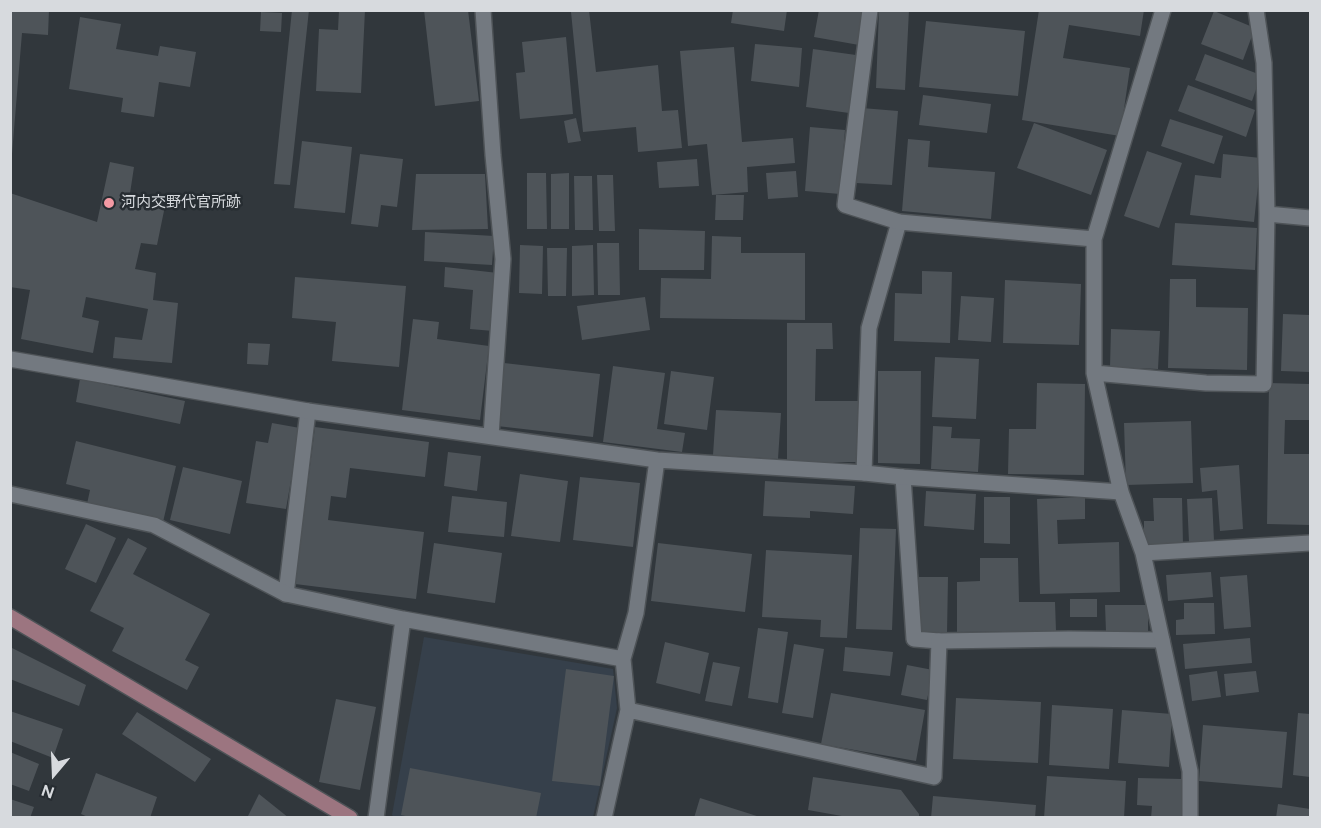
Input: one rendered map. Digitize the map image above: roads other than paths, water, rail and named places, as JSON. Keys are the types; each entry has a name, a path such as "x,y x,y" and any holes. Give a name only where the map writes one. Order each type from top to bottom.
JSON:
{"street":[{"path":"483,10 503,259 491,436"},
{"path":"870,10 845,205 899,222 1094,239"},
{"path":"1163,10 1094,239 1094,373 1121,492 1143,553 1162,640 1190,771 1190,818"},
{"path":"1094,373 1206,383 1264,384 1267,214 1264,63 1256,10"},
{"path":"1267,214 1311,218"},
{"path":"864,473 869,328 899,222"},
{"path":"10,359 308,411 657,460 1121,492"},
{"path":"286,594 308,411"},
{"path":"604,818 628,710 622,659 636,613 657,460"},
{"path":"903,477 914,639 939,641 1162,640"},
{"path":"10,494 154,525 286,594 622,659"},
{"path":"1143,553 1311,543"},
{"path":"10,617 350,818"},
{"path":"376,818 403,618"},
{"path":"628,710 934,777 939,641"}],"place":[{"name":"河内交野代官所跡","path":"109,203"}]}
